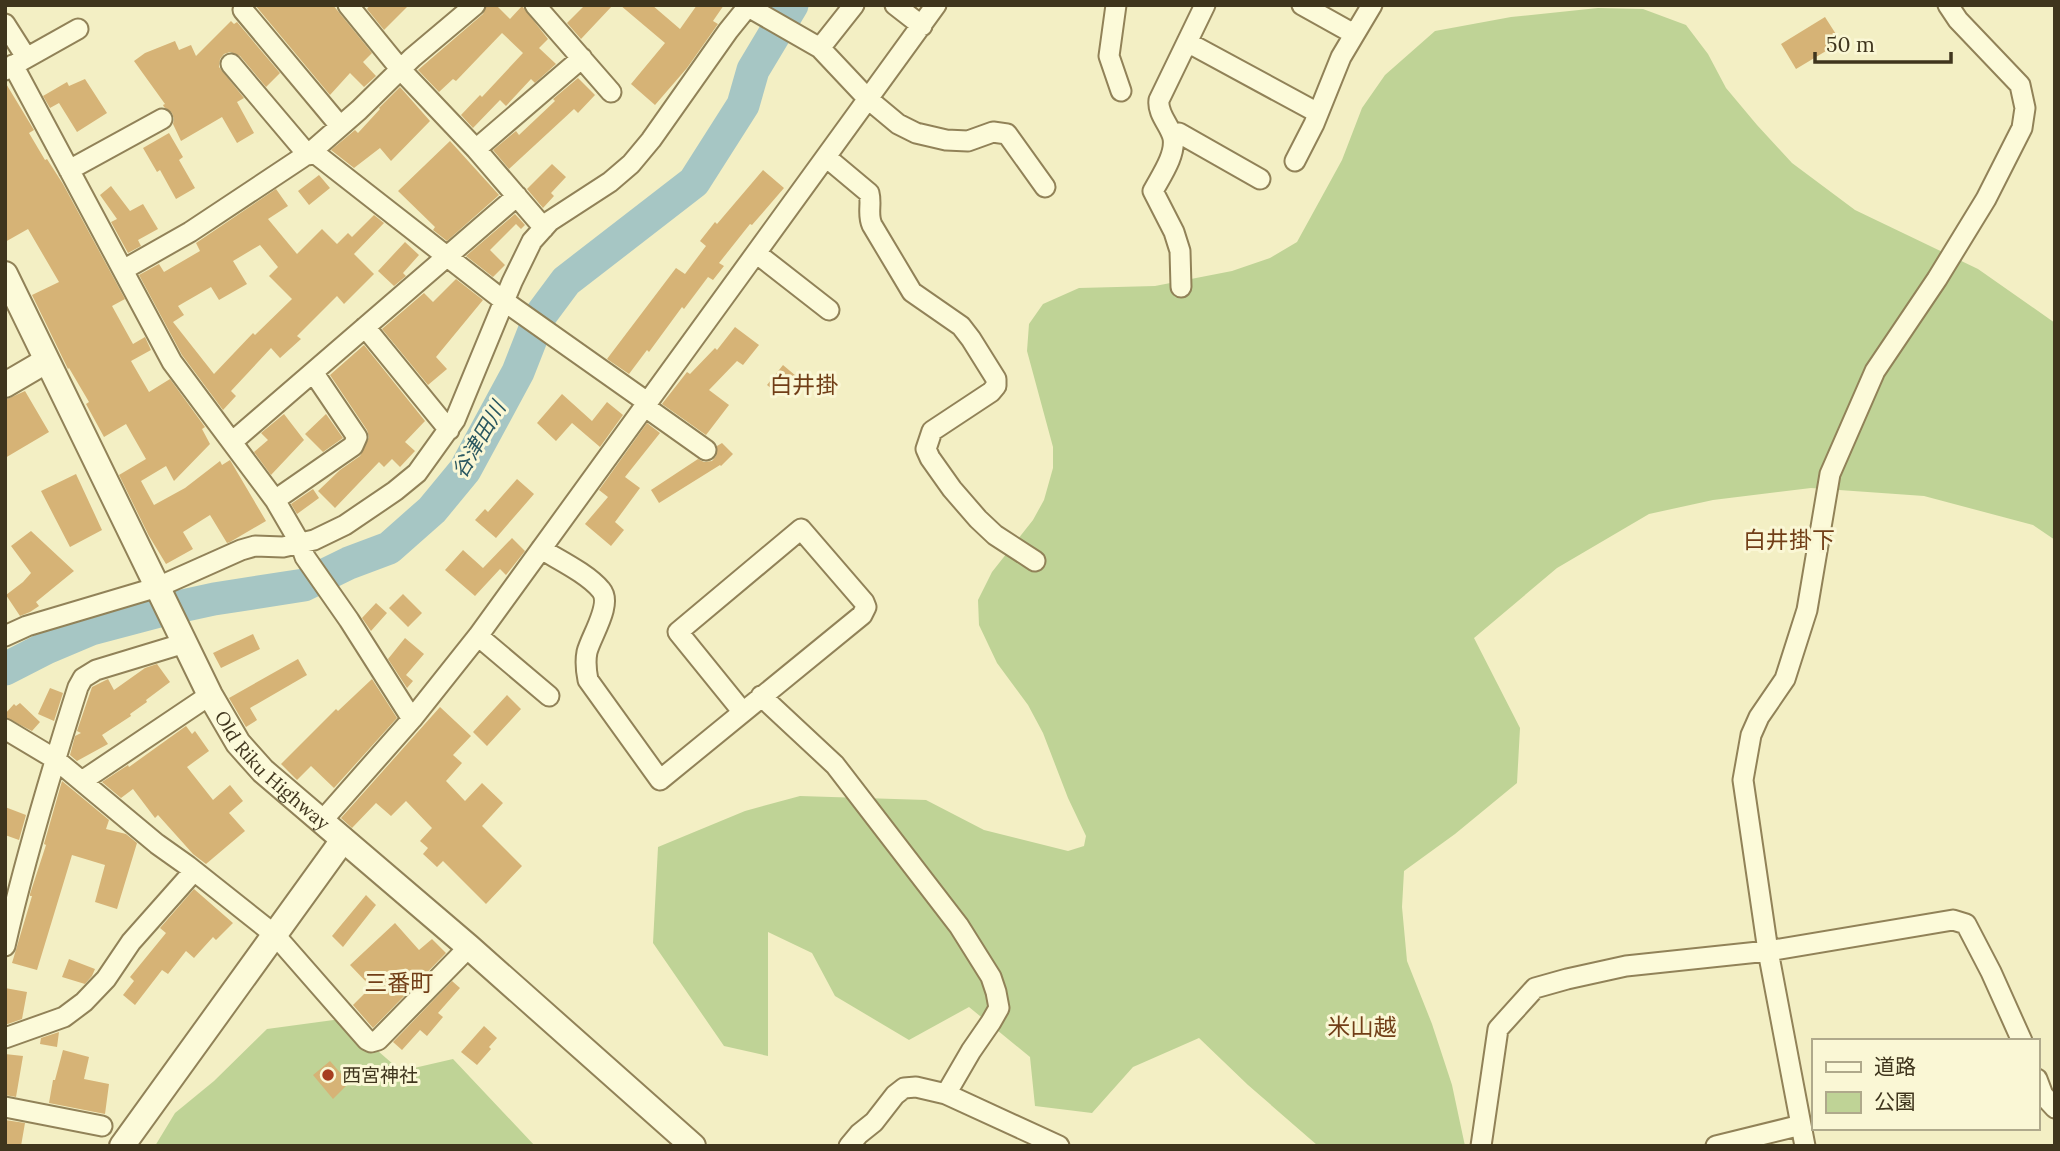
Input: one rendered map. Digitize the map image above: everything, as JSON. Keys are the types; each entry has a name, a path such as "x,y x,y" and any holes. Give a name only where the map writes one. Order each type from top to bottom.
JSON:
{"street":[{"path":"348,5 401,70 476,149 544,228"},
{"path":"123,270 190,232 310,153 412,58 475,5"},
{"path":"535,5 611,92"},
{"path":"813,45 854,5"},
{"path":"895,5 922,26"},
{"path":"321,822 412,719 478,636 936,5"},
{"path":"1116,5 1109,56 1121,91"},
{"path":"1181,287 1180,251 1174,232 1153,191 1173,149 1173,136 1158,106 1205,5"},
{"path":"1302,5 1354,34"},
{"path":"1295,161 1342,57 1372,5"},
{"path":"1805,1146 1768,951 1743,780 1751,735 1759,717 1785,679 1807,610 1830,474 1875,371 1937,279 1986,199 2022,128 2025,108 2020,85 1958,20 1948,5"},
{"path":"303,550 314,540 345,525 417,473 455,421 504,301 532,241 561,212 610,182 631,164 728,31 752,8 813,45 868,99 898,124 916,133 946,140 968,141 993,132 1007,134 1045,187"},
{"path":"243,10 340,126"},
{"path":"5,24 15,64 172,362 275,500 303,550 412,719"},
{"path":"15,64 78,29"},
{"path":"1187,42 1318,113"},
{"path":"476,149 582,58"},
{"path":"231,64 310,153 504,301 579,352 706,450"},
{"path":"69,170 162,119"},
{"path":"1173,136 1179,133 1261,179"},
{"path":"826,157 869,193 871,200 868,217 912,292 961,326 996,379 992,392 932,431 926,449 952,489 978,519 1001,539 1035,561"},
{"path":"232,442 517,197"},
{"path":"755,253 829,310"},
{"name":"Old Riku Highway","path":"5,274 210,695 238,743 263,771 469,947 693,1146"},
{"path":"365,327 449,429"},
{"path":"5,385 46,361"},
{"path":"275,500 336,459 357,441 357,437 313,372"},
{"path":"541,549 591,581 605,597 604,608 588,650 585,666 588,680 660,780 862,615 866,607 864,602 801,528 678,632 742,711"},
{"path":"5,636 27,626 160,592 241,550 255,546 303,550"},
{"path":"478,636 549,696"},
{"path":"5,946 55,759 83,678 96,670 183,639"},
{"path":"82,781 210,695"},
{"path":"761,696 835,765 959,926 991,977 999,1008 946,1094"},
{"path":"5,729 55,759 157,844 275,935 362,1037 371,1042 378,1040 469,947"},
{"path":"122,1146 343,840"},
{"path":"5,1038 64,1017 85,1002 106,979 131,942 194,870"},
{"path":"1480,1146 1498,1029 1535,988 1626,966 1768,951 1953,920 1966,924 2021,1039"},
{"path":"2039,1084 2043,1095 2055,1108"},
{"path":"849,1146 874,1122 895,1095 905,1088 916,1087 946,1094 1059,1146"},
{"path":"5,1107 103,1126"},
{"path":"1716,1146 1801,1125"}],"green space":[{"path":"1598,8 1643,9 1686,25 1708,54 1726,88 1792,163 1855,210 1978,269 2055,323 2055,540 2033,525 1924,496 1811,488 1713,500 1649,514 1557,568 1474,638 1520,728 1517,783 1455,834 1404,871 1402,907 1407,961 1452,1085 1465,1146 1317,1145 1199,1038 1133,1067 1092,1113 1035,1106 1030,1057 969,1007 909,1040 835,996 812,953 768,932 768,1056 724,1046 653,943 658,847 745,811 800,796 926,800 984,830 1068,851 1084,846 1086,836 1043,733 1028,705 997,663 979,625 978,600 992,572 1033,520 1044,500 1053,468 1053,447 1027,351 1029,324 1043,304 1079,288 1155,286 1232,271 1270,258 1297,242 1342,160 1362,108 1385,75 1435,31 1511,17"},
{"path":"341,1019 401,1071 453,1059 535,1146 155,1146 175,1113 214,1081 267,1029"}],"building":[{"path":"255,5 333,5 372,53 363,62 376,76 364,87 350,73 330,95"},
{"path":"370,5 409,5 384,30 367,9"},
{"path":"487,5 496,5 510,19 522,6 548,39 539,48 556,64 535,83 531,79 506,106 500,100 473,128 461,115 480,95 482,97 523,53 502,33 456,81 453,79 439,92 418,70 483,14"},
{"path":"585,5 613,5 581,39 567,23"},
{"path":"620,5 652,5 680,29 697,5 724,5 713,21 718,24 687,68 655,105 631,84 665,43"},
{"path":"1825,17 1841,42 1796,69 1781,44"},
{"path":"231,21 234,24 237,22 280,73 266,87 240,56 230,52 224,54 219,67 244,98 237,102 254,133 237,143 222,117 181,141 173,124 172,113 164,107 165,104 134,61 145,53 175,41 179,50 191,45 196,56"},
{"path":"578,78 595,95 578,113 574,109 509,169 493,150 516,131 519,135 555,101 553,99"},
{"path":"85,79 107,113 77,132 59,103 50,108 43,96 67,82 69,86"},
{"path":"5,82 34,130 29,133 63,184 125,299 112,306 133,344 145,337 151,350 131,361 149,392 170,379 205,427 202,429 210,444 174,481 166,466 141,481 154,505 185,488 220,461 222,465 230,460 266,521 230,542 227,543 210,515 183,532 193,549 166,564 119,475 146,459 126,424 104,437 86,404 89,402 68,369 32,295 59,282 28,229 5,242"},
{"path":"400,87 430,121 391,161 380,148 354,168 331,150 355,130 358,133"},
{"path":"169,133 183,157 179,160 195,188 176,199 160,170 157,172 143,148"},
{"path":"450,141 499,195 447,241 433,230 435,227 398,191"},
{"path":"552,164 566,177 551,193 554,196 543,208 527,189"},
{"path":"763,170 784,188 752,225 750,224 719,263 724,266 713,280 708,277 629,374 607,359 676,268 685,274 706,246 700,241"},
{"path":"319,175 330,188 309,205 298,191"},
{"path":"111,186 130,211 143,204 158,229 138,240 141,246 128,253 111,222 117,219 100,195"},
{"path":"276,189 288,206 268,219 297,254 322,229 337,244 348,233 352,237 374,215 384,223 354,254 374,274 344,304 337,296 297,336 301,339 280,358 271,348 231,391 236,396 223,410 182,355 139,275 159,264 164,272 200,251 196,243","holes":["260,245 278,267 269,276 292,299 255,335 253,333 214,374 173,322 184,315 178,306 211,287 219,300 247,284 233,261"]},
{"path":"515,214 525,225 521,229 516,224 490,250 505,265 493,277 466,256"},
{"path":"405,242 419,255 403,273 406,276 394,286 378,271"},
{"path":"456,279 483,300 436,357 447,369 428,385 382,329 424,293 433,302"},
{"path":"735,327 759,345 743,365 737,361 709,390 729,405 706,435 662,404 687,372 690,374 715,348 717,350"},
{"path":"364,345 425,421 405,442 415,451 400,467 392,459 384,467 379,462 335,508 318,491 360,456 369,437 330,375"},
{"path":"783,365 796,376 780,395 767,385"},
{"path":"25,391 49,432 5,458 5,400"},
{"path":"562,394 592,421 607,402 623,415 600,447 572,423 556,441 537,423"},
{"path":"284,414 304,440 271,475 254,452 268,440 261,433"},
{"path":"326,414 343,438 323,452 305,434"},
{"path":"647,423 660,433 625,477 640,488 615,522 624,530 611,546 585,524 608,497 599,490"},
{"path":"722,443 733,454 721,466 659,503 651,490 698,459 704,462 712,461 716,456 717,446"},
{"path":"76,474 102,530 70,547 41,491"},
{"path":"517,479 534,494 496,538 475,520 485,509 488,512"},
{"path":"313,489 319,498 297,514 291,504"},
{"path":"31,531 74,571 36,602 39,606 20,616 6,595 31,573 11,546"},
{"path":"512,538 525,551 506,575 500,569 475,596 445,570 463,550 483,568"},
{"path":"403,594 422,613 408,627 389,608"},
{"path":"376,603 387,613 371,631 362,618"},
{"path":"253,634 260,649 221,668 213,653"},
{"path":"405,638 424,654 406,675 413,681 407,688 388,659"},
{"path":"298,659 307,675 250,708 257,720 246,727 229,698"},
{"path":"157,664 170,682 146,700 131,716 102,735 108,744 77,761 70,755 75,736 81,733 77,731 92,687 108,679 114,690 145,668"},
{"path":"372,679 397,718 334,788 311,766 297,780 281,764 336,709 338,711"},
{"path":"50,688 63,693 54,721 38,714"},
{"path":"507,695 521,709 487,746 473,732"},
{"path":"20,703 40,722 32,731 5,717 14,704 16,706"},
{"path":"440,707 471,736 453,755 462,763 446,781 465,801 482,783 503,803 482,826 522,866 486,904 443,861 437,867 423,854 428,848 420,841 432,828 406,801 391,816 376,803 352,828 341,818"},
{"path":"186,726 192,734 195,731 209,751 187,767 213,800 230,785 243,801 229,813 245,831 206,864 193,854 158,815 155,818 133,789 121,798 102,782 128,765 129,767"},
{"path":"62,781 109,820 106,829 126,834 137,843 117,909 95,902 105,865 72,855 37,970 12,963"},
{"path":"5,807 26,815 19,840 5,835"},
{"path":"194,889 233,923 216,940 213,937 194,958 186,951 168,974 162,970 135,1005 123,995 134,981 130,977 166,933 160,928"},
{"path":"366,895 376,905 343,947 332,936"},
{"path":"395,923 419,950 432,939 446,953 373,1028 353,1005 371,987 350,965"},
{"path":"69,959 95,969 85,984 62,977"},
{"path":"452,981 460,988 438,1013 443,1017 427,1036 420,1030 402,1050 393,1042"},
{"path":"5,988 27,992 22,1019 5,1025"},
{"path":"484,1026 497,1038 477,1065 461,1052"},
{"path":"59,1032 57,1047 40,1044 41,1038"},
{"path":"63,1050 89,1057 84,1079 109,1084 105,1114 49,1103"},
{"path":"5,1054 23,1056 16,1097 5,1095"},
{"name":"西宮神社","path":"330,1061 349,1083 333,1099 313,1075"},
{"path":"5,1120 25,1123 21,1146 5,1146"}],"waterway":[{"name":"谷津田川","path":"5,669 91,629 214,599 304,585 349,563 389,548 432,510 465,470 518,372 540,316 566,281 694,182 743,105 753,70 792,5"}],"place":[{"name":"西宮神社","path":"328,1075"}],"district":[{"name":"白井掛","path":"804,385"},
{"name":"白井掛下","path":"1789,540"},
{"name":"三番町","path":"399,983"},
{"name":"米山越","path":"1362,1027"}]}
